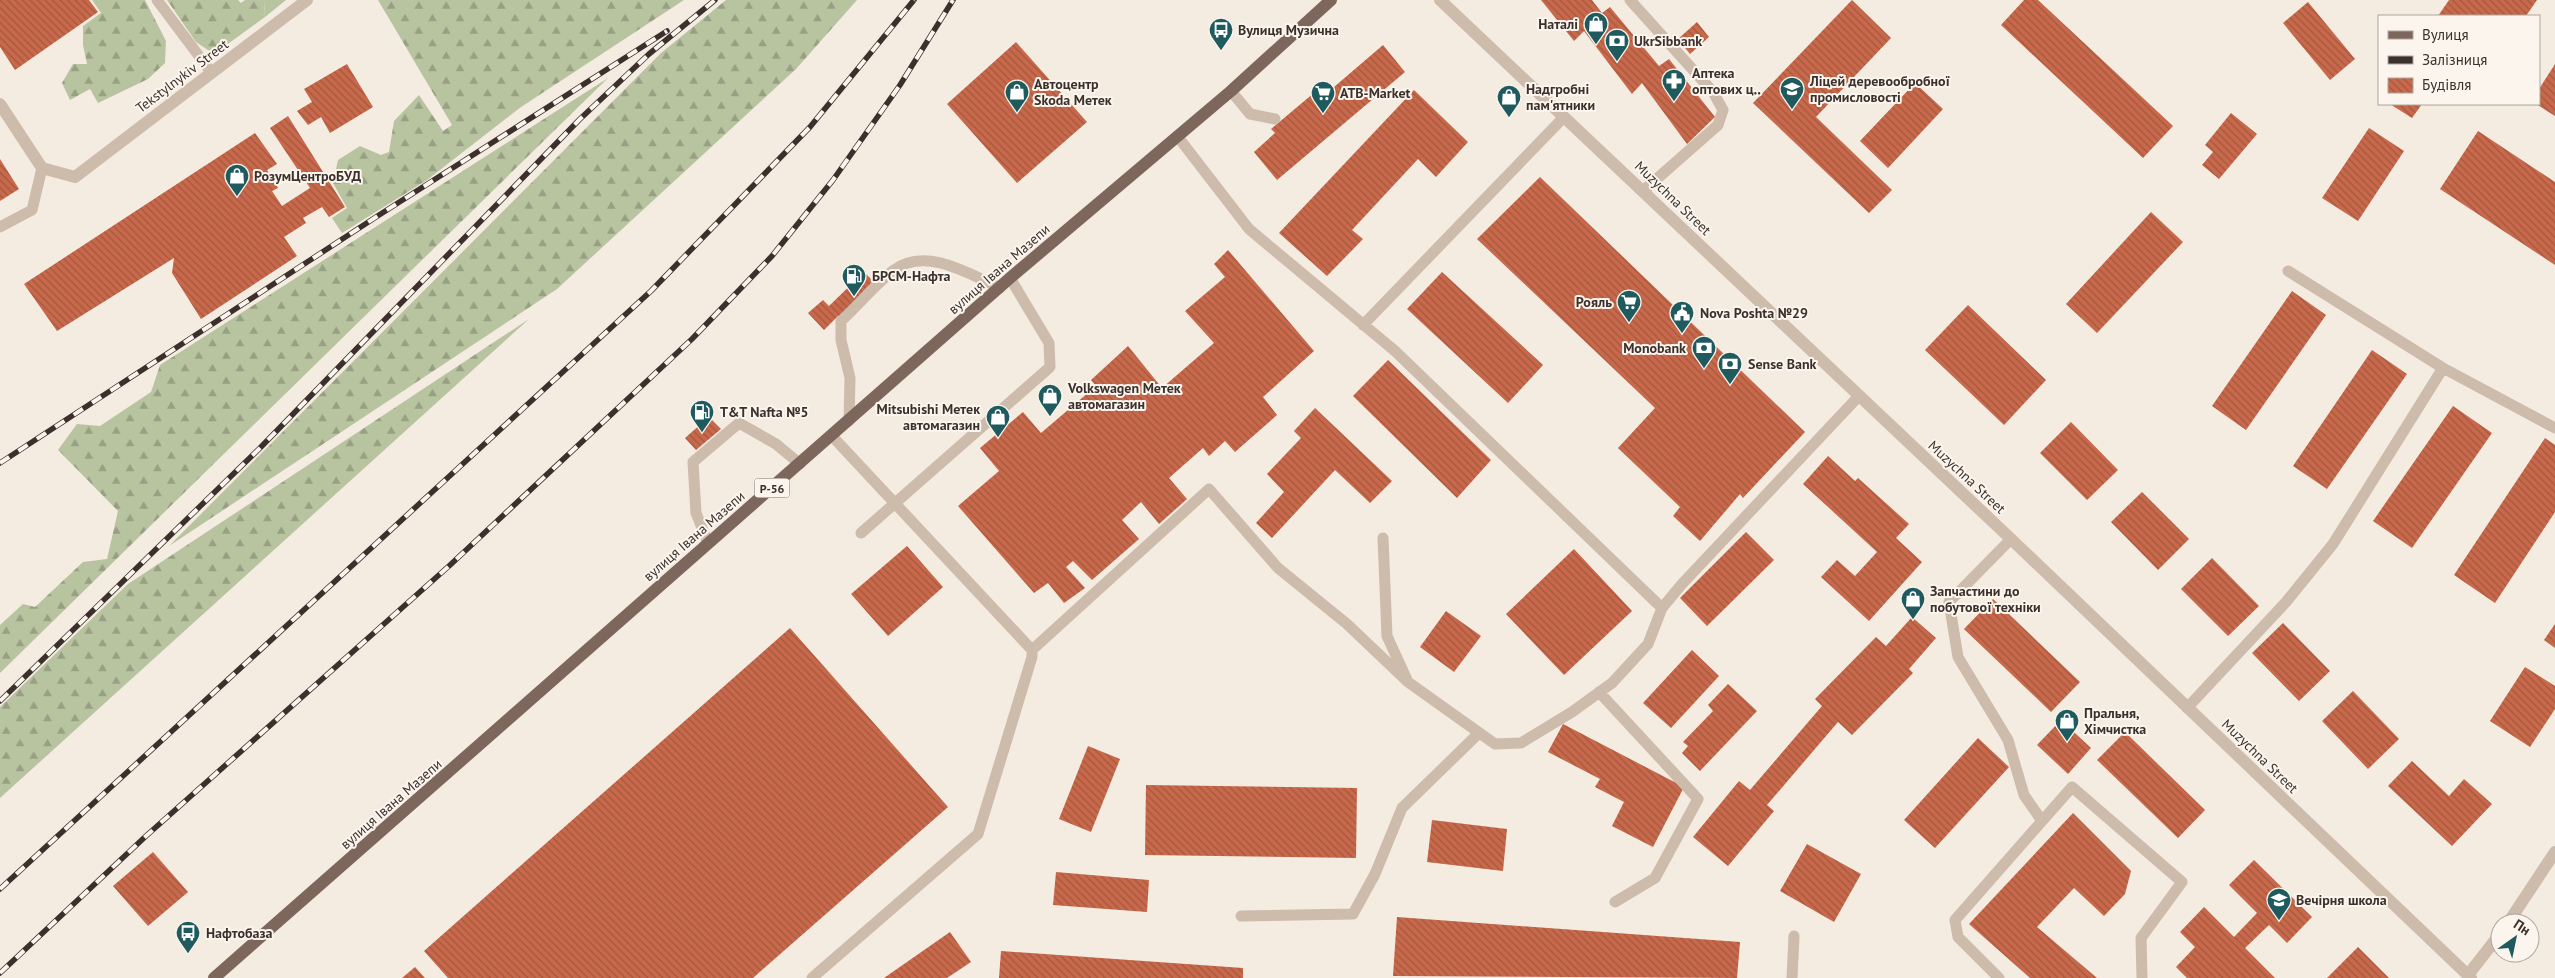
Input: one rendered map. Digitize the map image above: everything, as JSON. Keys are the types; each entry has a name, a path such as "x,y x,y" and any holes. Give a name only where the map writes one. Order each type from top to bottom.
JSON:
{"main road":[{"name":"вулиця Івана Мазепи","path":"214,978 708,543 850,421 1010,278 1231,91 1331,0"}],"street":[{"name":"Tekstylnykiv Street","path":"42,168 75,177 307,0"},
{"name":"Muzychna Street","path":"1440,0 2011,539 2469,976"},
{"path":"0,104 42,168"},
{"path":"2515,913 2555,852"},
{"path":"2469,976 2490,948"}],"lane":[{"path":"157,0 211,72"},
{"path":"1630,0 1713,92 1723,110 1718,125 1643,191"},
{"path":"1231,91 1250,114 1275,119"},
{"path":"1363,325 1564,117"},
{"path":"1178,137 1249,229 1394,352 1662,608"},
{"path":"0,227 32,210 42,168"},
{"path":"850,421 850,378 841,340 842,321 895,269 917,260 948,265 1000,288"},
{"path":"2288,272 2443,368 2555,428"},
{"path":"861,533 1050,367 1049,343 1010,278"},
{"path":"2187,708 2286,602 2333,544 2443,368"},
{"path":"1032,650 1209,489 1278,568 1347,624 1408,682 1495,744 1521,744 1612,683 1648,644 1662,608 1858,396"},
{"path":"708,543 696,513 693,462 739,423 776,444 800,464"},
{"path":"812,978 978,834 1032,657 1032,650 832,436"},
{"path":"1383,538 1387,636 1408,682"},
{"path":"2011,539 1949,602 1958,657 2008,740 2024,795 2042,821"},
{"path":"1599,692 1698,799 1655,878 1615,902"},
{"path":"1241,916 1353,914 1375,874 1402,808 1480,733"},
{"path":"1998,978 1958,937 1955,920 2072,787 2182,882 2141,938 2142,978"},
{"path":"1792,978 1794,936"}],"green space":[{"path":"92,0 145,0 166,41 165,63 148,79 98,103 90,89 70,100 62,83 73,64 87,64 83,45 83,26 101,13"},
{"path":"167,0 238,0 241,3 245,0 264,0 265,17 214,54 196,42"},
{"path":"264,0 286,0 265,17"},
{"path":"378,0 684,0 521,107 427,180 342,233 332,218 347,208 333,183 338,160 360,146 381,155 389,152 394,121 419,95 443,131 452,125"},
{"path":"726,0 857,0 796,69 557,289 169,546 661,53"},
{"path":"608,78 0,673 0,625 23,604 35,607 83,562 107,559 118,511 58,450 77,424 100,426 151,392 160,365"},
{"path":"529,319 0,798 0,707 128,584"}],"building":[{"path":"0,0 89,0 98,12 15,70 0,47"},
{"path":"1541,0 1592,0 1602,13 1610,7 1659,66 1669,59 1715,117 1687,144 1642,83 1632,94 1584,31 1574,41"},
{"name":"Ліцей деревообробної промисловості","path":"1852,0 1891,38 1816,117 1892,190 1869,213 1753,103"},
{"path":"2024,0 2038,0 2173,126 2143,158 2001,25"},
{"path":"2449,0 2537,0 2527,15 2439,15"},
{"path":"2308,2 2355,59 2330,80 2283,23"},
{"path":"1697,22 1709,37 1690,54 1678,39"},
{"name":"Автоцентр Skoda Метек","path":"1016,42 1087,122 1017,183 947,104"},
{"name":"ATB-Market","path":"1383,45 1405,72 1277,180 1254,152 1275,133 1271,129 1315,92 1320,99"},
{"path":"347,64 373,107 330,133 321,117 308,125 297,111 312,102 304,89"},
{"path":"2555,64 2555,116 2538,105 2540,105 2540,87"},
{"path":"1915,83 1943,109 1888,168 1860,141"},
{"path":"1414,90 1468,142 1436,177 1418,159 1352,230 1363,239 1327,276 1279,233"},
{"path":"2392,105 2421,105 2412,118"},
{"path":"2231,113 2257,134 2219,179 2202,165 2213,152 2205,145"},
{"path":"288,116 345,207 329,217 322,207 303,218 306,223 284,237 297,256 201,319 172,273 174,258 57,331 24,284 255,133 277,164 267,170 278,188 272,191 282,206 310,188 270,128"},
{"path":"2369,128 2404,151 2358,221 2322,198"},
{"path":"2478,131 2555,182 2555,265 2440,189"},
{"path":"0,159 19,189 0,201"},
{"name":"Рояль","path":"1540,177 1805,432 1743,498 1740,494 1700,541 1673,516 1680,507 1618,448 1655,408 1477,239"},
{"path":"2151,212 2183,242 2097,333 2066,304"},
{"path":"1228,250 1314,351 1263,397 1277,415 1235,452 1225,441 1209,456 1203,448 1169,478 1187,499 1159,524 1141,502 1122,520 1139,539 1092,580 1073,561 1066,567 1085,588 1064,603 1048,583 1034,593 958,506 999,471 980,448 1023,412 1041,433 1096,386 1091,380 1128,346 1162,388 1214,343 1185,311 1225,277 1214,264"},
{"name":"БРСМ-Нафта","path":"864,272 879,287 844,321 838,316 824,330 808,313 823,300 829,306"},
{"path":"1442,272 1543,365 1508,403 1407,309"},
{"path":"2292,291 2326,315 2246,430 2212,406"},
{"path":"1968,305 2046,380 2004,425 1925,350"},
{"path":"2372,350 2407,374 2327,489 2293,466"},
{"path":"1388,360 1491,460 1457,498 1353,396"},
{"path":"2453,406 2492,433 2412,548 2373,521"},
{"path":"1315,408 1392,481 1370,503 1335,470 1272,538 1256,523 1284,492 1267,474 1301,438 1294,431"},
{"name":"Т&T Nafta №5","path":"709,417 721,429 696,450 685,438"},
{"path":"2071,422 2118,470 2087,500 2040,453"},
{"path":"2545,438 2555,445 2555,512 2495,603 2454,575"},
{"path":"1828,456 1855,481 1858,478 1909,524 1896,538 1922,562 1869,621 1821,577 1837,560 1855,576 1877,552 1803,484"},
{"path":"2142,492 2189,539 2158,570 2111,522"},
{"path":"1746,532 1774,560 1707,626 1680,598"},
{"path":"907,546 943,587 888,636 851,594"},
{"path":"1574,549 1632,611 1564,675 1506,614"},
{"path":"2212,558 2259,606 2228,636 2181,589"},
{"path":"1993,599 2080,682 2051,712 1964,629"},
{"path":"1446,611 1481,636 1454,672 1420,647"},
{"path":"1912,617 1936,638 1909,669 1913,673 1852,735 1838,722 1767,805 1774,811 1728,866 1693,837 1739,781 1750,790 1822,706 1815,699 1876,637 1886,646"},
{"path":"2283,623 2330,671 2299,701 2252,653"},
{"path":"2555,624 2555,648 2544,640"},
{"path":"790,628 948,807 753,978 448,978 424,951"},
{"path":"1692,650 1719,676 1671,728 1643,703"},
{"path":"2525,667 2555,686 2555,709 2530,747 2490,721"},
{"path":"1728,684 1757,711 1700,771 1682,753 1688,746 1683,742 1713,711 1708,705"},
{"path":"2353,691 2399,739 2368,769 2322,721"},
{"path":"2061,720 2091,748 2068,774 2037,745"},
{"path":"1563,724 1684,787 1653,847 1612,826 1624,802 1595,787 1600,779 1548,752"},
{"path":"2125,732 2205,810 2178,838 2097,760"},
{"path":"1978,738 2009,767 1935,848 1904,820"},
{"path":"1088,746 1120,759 1091,832 1059,819"},
{"path":"2412,761 2449,796 2464,779 2492,804 2452,846 2388,786"},
{"path":"1146,785 1357,788 1356,858 1145,855"},
{"path":"2073,813 2131,871 2125,894 2104,916 2074,888 2037,927 2097,978 2030,978 1969,924"},
{"path":"1432,820 1507,829 1503,871 1427,862"},
{"path":"1807,844 1861,874 1834,922 1780,891"},
{"path":"153,852 188,892 148,926 113,886"},
{"name":"Вечірня школа","path":"2254,860 2312,917 2287,943 2269,925 2245,948 2275,978 2187,978 2176,967 2195,947 2180,932 2204,907 2234,937 2257,913 2229,885"},
{"path":"1056,872 1149,880 1147,912 1053,905"},
{"path":"1397,917 1740,942 1737,978 1393,976"},
{"path":"950,932 971,962 947,978 884,978"},
{"path":"2358,947 2389,978 2327,978"},
{"path":"1001,951 1243,968 1243,978 999,978"},
{"path":"415,967 425,978 402,978"}],"railway":[{"path":"0,701 260,448 580,119 649,54 715,0"},
{"path":"0,889 651,291 810,127 914,0"},
{"path":"0,973 146,836 449,566 692,339 772,256 833,180 900,85 953,0"},
{"path":"0,463 376,217 667,31"}],"place":[{"name":"Наталі","path":"1596,45"},
{"name":"Вулиця Музична","path":"1221,51"},
{"name":"UkrSibbank","path":"1617,62"},
{"name":"Аптека оптових ц‥","path":"1674,102"},
{"name":"Ліцей деревообробної промисловості","path":"1792,110"},
{"name":"Автоцентр Skoda Метек","path":"1017,113"},
{"name":"ATB-Market","path":"1323,114"},
{"name":"Надгробні пам'ятники","path":"1509,118"},
{"name":"РозумЦентроБУД","path":"237,197"},
{"name":"БРСМ-Нафта","path":"854,297"},
{"name":"Рояль","path":"1629,323"},
{"name":"Nova Poshta №29","path":"1682,334"},
{"name":"Monobank","path":"1704,369"},
{"name":"Sense Bank","path":"1730,385"},
{"name":"Volkswagen Метек автомагазин","path":"1050,417"},
{"name":"Т&T Nafta №5","path":"702,433"},
{"name":"Mitsubishi Метек автомагазин","path":"998,438"},
{"name":"Запчастини до побутової техніки","path":"1913,620"},
{"name":"Пральня, Хімчистка","path":"2067,742"},
{"name":"Вечірня школа","path":"2279,921"},
{"name":"Нафтобаза","path":"188,954"}]}
